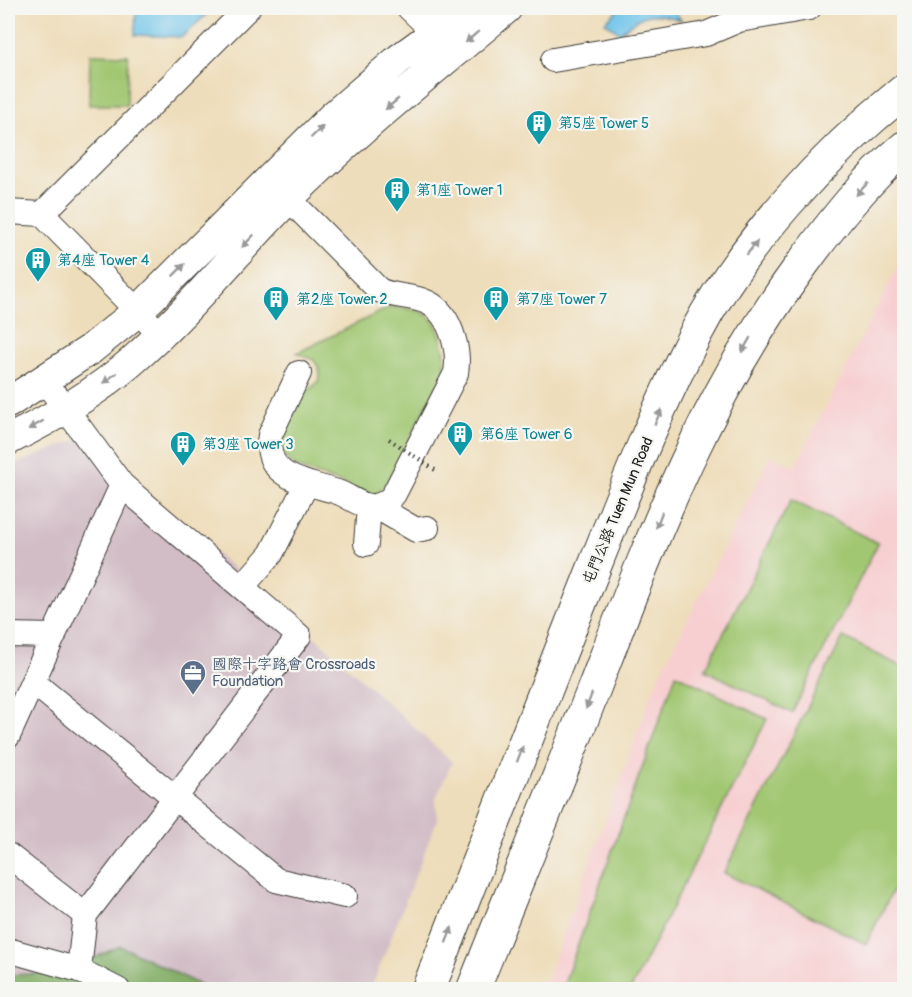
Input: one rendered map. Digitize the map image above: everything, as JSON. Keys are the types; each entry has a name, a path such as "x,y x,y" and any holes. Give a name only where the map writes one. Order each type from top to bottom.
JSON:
{"highway":[{"name":"屯門公路 Tuen Mun Road","path":"428,990 628,481 697,332 737,268 782,210 830,157 904,91"},
{"path":"473,990 664,507 706,418 753,334 784,289 844,209 904,148"}],"main road":[{"path":"8,403 91,350 138,311 332,117 469,8"},
{"path":"8,440 65,409 129,364 161,335 289,199 362,130 507,8"}],"lane":[{"path":"42,214 248,8"},
{"path":"410,8 435,33"},
{"path":"553,60 706,34 739,20 808,8"},
{"path":"289,199 379,290 393,296 422,300 437,308 442,313 457,351 456,373 394,494 386,503 372,506"},
{"path":"8,212 42,214 161,335"},
{"path":"299,372 269,444 276,465 289,477 306,485 333,491 372,506 416,530 427,528"},
{"path":"45,381 123,485 299,636 85,915 79,970"},
{"path":"8,736 123,485"},
{"path":"242,587 271,554 306,485"},
{"path":"366,544 372,506"},
{"path":"8,635 54,636"},
{"path":"34,683 276,880 345,896"},
{"path":"8,855 85,915"},
{"path":"8,950 79,970 118,990"}],"path":[{"path":"389,439 435,470"}],"shaded area":[{"path":"904,255 904,989 543,990 657,680 771,455 795,467"},
{"name":"國際十字路會 Crossroads Foundation","path":"97,432 108,453 163,509 306,629 452,762 436,798 437,820 371,989 8,989 8,467"}],"green space":[{"path":"90,54 128,55 127,105 89,105"},
{"path":"390,307 416,310 430,317 441,338 445,355 445,370 384,488 374,495 296,467 282,454 281,448 288,420 298,401 319,380 319,368 314,360 297,353"},
{"path":"791,500 878,543 792,713 705,670"},
{"path":"843,637 904,668 904,868 866,944 724,873"},
{"path":"676,674 767,719 631,989 562,989"},
{"path":"120,946 208,989 8,989 8,975 61,973"}],"water":[{"path":"136,8 208,8 207,14 182,37 135,35"},
{"path":"620,8 673,8 681,20 662,15 648,15 641,17 620,33 605,22"}],"place":[{"name":"第5座 Tower 5","path":"539,146"},
{"name":"第1座 Tower 1","path":"397,213"},
{"name":"第4座 Tower 4","path":"38,283"},
{"name":"第2座 Tower 2","path":"276,322"},
{"name":"第7座 Tower 7","path":"496,322"},
{"name":"第6座 Tower 6","path":"460,457"},
{"name":"第3座 Tower 3","path":"183,467"},
{"name":"國際十字路會 Crossroads Foundation","path":"193,696"}]}
